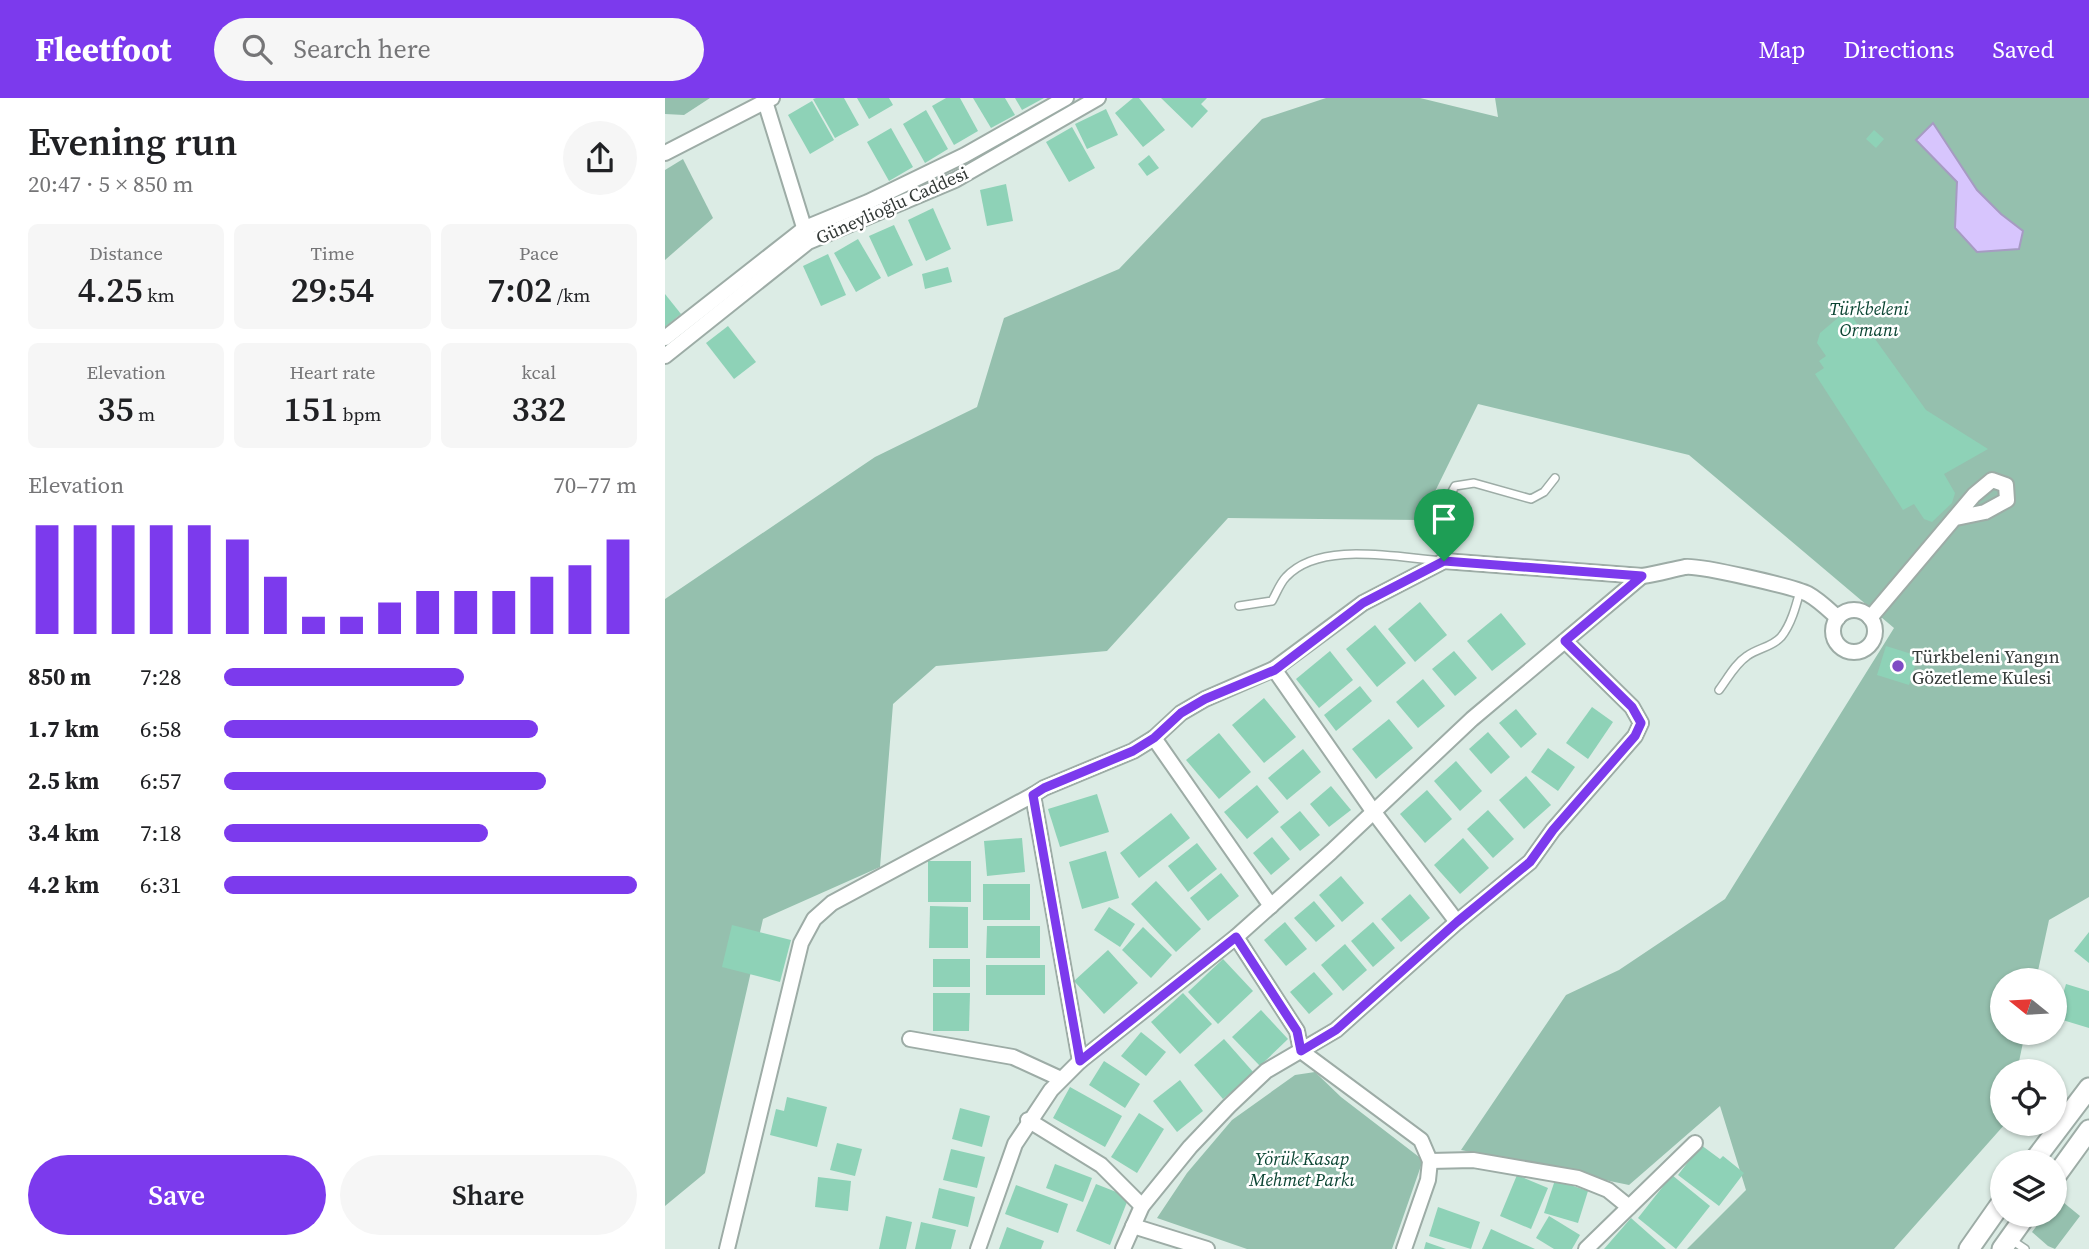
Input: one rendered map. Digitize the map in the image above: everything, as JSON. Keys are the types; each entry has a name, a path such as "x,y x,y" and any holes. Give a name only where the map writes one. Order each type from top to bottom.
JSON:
{"main road":[{"path":"2041,1150 2089,1088"},
{"path":"2067,1162 2088,1135"},
{"path":"1969,1249 1990,1219"},
{"path":"2012,1245 2021,1227"}],"street":[{"name":"Güneylioğlu Caddesi","path":"665,338 806,235 965,155 1066,98"},
{"name":"Güneylioğlu Caddesi","path":"665,356 806,235 955,180 1098,98"},
{"path":"665,153 767,99 806,235"},
{"path":"1870,618 1957,518"},
{"path":"727,1249 801,943 814,919 832,903 1044,788 1133,751 1154,738 1181,713 1205,699 1275,670 1363,603 1444,561 1642,576 1687,567 1783,585 1809,594 1838,618"},
{"path":"978,1249 1011,1155 1028,1120 1061,1079 1236,937 1472,719 1642,576"},
{"path":"1851,611 1865,613 1870,618 1875,631 1870,644 1858,652 1844,649 1835,638 1838,618 1851,611"},
{"path":"1123,1249 1142,1206 1190,1147 1229,1107 1266,1071 1336,1030 1457,922 1530,862 1553,830 1635,736 1641,723 1632,707 1565,641"},
{"path":"1275,670 1373,811 1457,922"},
{"path":"1154,738 1271,906"},
{"path":"1033,795 1080,1061"},
{"path":"1236,937 1297,1031 1301,1051 1421,1140 1430,1161 1427,1180 1404,1249"},
{"path":"909,1039 1013,1057 1061,1079"},
{"path":"1028,1120 1101,1165 1142,1206"},
{"path":"1586,1249 1695,1143"},
{"path":"1430,1161 1473,1160 1578,1178 1608,1190 1629,1207"},
{"path":"1133,1226 1207,1249"}],"lane":[{"path":"1239,606 1272,601 1286,577 1315,558 1339,553 1444,561 1442,523 1446,501 1455,486 1474,483 1531,499 1544,492 1555,478"},
{"path":"1719,690 1747,655 1769,646 1782,636 1794,612 1800,591"}],"green space":[{"path":"665,98 710,98 684,115 665,114"},
{"name":"Türkbeleni Ormanı","path":"1326,98 1420,98 1498,117 1495,98 2089,98 2089,897 2049,920 2039,968 1990,968 1990,1045 2022,1045 2020,1059 1990,1059 1990,1136 1994,1136 1894,1249 1687,1249 1746,1190 1720,1106 1629,1185 1461,1150 1566,995 1619,970 1725,899 1894,628 1689,455 1478,404 1421,520 1228,518 1107,651 936,666 893,704 880,867 763,919 705,1173 665,1206 665,599 875,457 977,407 1004,318 1119,269 1262,119"},
{"path":"683,159 713,218 665,260 665,170"},
{"name":"Yörük Kasap Mehmet Parkı","path":"1315,1072 1341,1097 1423,1160 1392,1249 1247,1249 1157,1218 1187,1173 1232,1120 1295,1075"},
{"path":"2067,1205 2080,1216 2055,1249 2032,1232 2036,1227 2067,1227"}],"shaded area":[{"path":"1933,123 1977,190 2023,231 2019,249 1977,252 1955,228 1957,182 1916,140"}],"building":[{"path":"844,98 859,125 835,138 813,99"},
{"path":"857,98 889,98 893,105 869,119"},
{"path":"946,98 960,98 978,131 954,145 932,106"},
{"path":"973,98 1005,98 1015,115 991,128"},
{"path":"1015,98 1044,98 1022,110"},
{"path":"1133,98 1139,98 1165,130 1143,147 1115,113"},
{"path":"1161,98 1207,98 1201,104 1208,111 1192,128"},
{"path":"812,101 834,140 810,154 788,115"},
{"path":"1106,109 1118,135 1087,149 1075,124"},
{"path":"926,110 948,149 925,163 903,124"},
{"path":"1072,127 1095,168 1069,182 1046,142"},
{"path":"891,128 913,167 889,181 867,142"},
{"path":"1874,130 1884,139 1876,148 1866,139"},
{"path":"1149,155 1159,168 1147,176 1138,164"},
{"path":"1006,184 1013,221 987,226 980,190"},
{"path":"933,208 951,249 926,261 908,220"},
{"path":"894,225 913,265 888,277 869,236"},
{"path":"858,239 881,278 856,292 834,253"},
{"path":"828,254 846,295 821,306 803,266"},
{"path":"948,267 952,282 925,289 922,274"},
{"path":"665,294 681,314 665,327"},
{"path":"1840,316 1853,318 1865,335 1870,332 1926,410 1988,449 1944,474 1955,493 1952,503 1932,522 1924,519 1914,504 1903,510 1815,374 1824,368 1819,361 1826,356 1817,343 1820,333"},
{"path":"728,326 756,362 734,379 706,343"},
{"path":"1420,602 1447,635 1415,662 1388,629"},
{"path":"1501,613 1526,644 1492,671 1467,641"},
{"path":"1375,625 1406,663 1377,687 1346,649"},
{"name":"Türkbeleni Yangın Gözetleme Kulesi","path":"1886,646 1918,656 1909,685 1877,675"},
{"path":"1330,651 1353,680 1319,708 1296,679"},
{"path":"1454,651 1477,678 1455,696 1432,669"},
{"path":"1423,679 1445,706 1418,728 1396,702"},
{"path":"1360,686 1372,701 1336,731 1324,715"},
{"path":"1264,698 1296,737 1264,763 1232,725"},
{"path":"1592,707 1613,722 1588,759 1566,743"},
{"path":"1516,709 1537,734 1521,748 1499,723"},
{"path":"1389,719 1413,748 1376,779 1352,749"},
{"path":"1488,732 1510,757 1491,774 1469,749"},
{"path":"1219,733 1251,772 1219,799 1186,760"},
{"path":"1548,748 1575,767 1558,791 1531,772"},
{"path":"1303,749 1321,772 1287,800 1268,778"},
{"path":"1456,761 1482,791 1460,811 1434,781"},
{"path":"1526,776 1551,805 1524,829 1499,800"},
{"path":"1257,785 1279,812 1247,839 1224,812"},
{"path":"1331,786 1351,810 1329,827 1310,804"},
{"path":"1427,790 1452,819 1425,843 1400,814"},
{"path":"1097,794 1109,832 1060,847 1048,809"},
{"path":"1488,810 1514,839 1493,858 1467,829"},
{"path":"1300,811 1320,835 1300,851 1280,827"},
{"path":"1171,813 1190,838 1139,878 1120,853"},
{"path":"1272,837 1290,859 1271,875 1253,853"},
{"path":"1022,838 1025,872 987,876 984,841"},
{"path":"1463,838 1489,868 1460,894 1434,865"},
{"path":"1197,843 1217,869 1188,892 1168,866"},
{"path":"1106,851 1119,898 1082,909 1069,862"},
{"path":"928,861 971,861 971,902 928,902"},
{"path":"1221,873 1239,896 1208,921 1190,898"},
{"path":"1341,876 1364,903 1342,922 1319,895"},
{"path":"1156,881 1201,929 1176,952 1131,904"},
{"path":"983,884 1030,884 1030,920 983,920"},
{"path":"1410,894 1430,918 1401,942 1381,919"},
{"path":"1314,901 1335,926 1316,942 1294,918"},
{"path":"930,906 968,907 968,948 929,948"},
{"path":"1109,907 1135,924 1120,947 1094,930"},
{"path":"1285,922 1307,949 1286,966 1264,940"},
{"path":"1373,922 1395,948 1373,967 1351,941"},
{"path":"732,925 791,940 780,982 722,967"},
{"path":"987,926 1040,926 1040,958 986,958"},
{"path":"1143,927 1172,955 1151,978 1122,950"},
{"path":"2089,932 2089,963 2074,951"},
{"path":"1345,944 1367,970 1343,991 1321,965"},
{"path":"1108,950 1138,983 1104,1014 1074,981"},
{"path":"933,959 970,959 970,987 933,987"},
{"path":"1223,959 1253,991 1218,1024 1188,992"},
{"path":"986,965 1045,965 1045,995 986,995"},
{"path":"1314,972 1333,994 1309,1014 1290,992"},
{"path":"2067,984 2089,991 2089,1028 2067,1021"},
{"path":"933,993 970,993 969,1031 933,1031"},
{"path":"1183,993 1212,1024 1180,1054 1151,1022"},
{"path":"1261,1010 1288,1039 1260,1066 1232,1037"},
{"path":"1141,1032 1166,1052 1146,1076 1121,1056"},
{"path":"1224,1039 1254,1073 1223,1099 1194,1065"},
{"path":"1104,1061 1140,1084 1125,1108 1089,1085"},
{"path":"1180,1080 1203,1111 1177,1132 1153,1101"},
{"path":"1070,1087 1122,1116 1105,1147 1053,1118"},
{"path":"787,1097 827,1107 817,1147 770,1135 776,1109 784,1111"},
{"path":"960,1108 990,1116 982,1147 952,1139"},
{"path":"1139,1113 1164,1129 1137,1173 1111,1157"},
{"path":"837,1143 862,1149 855,1176 830,1170"},
{"path":"1701,1145 1720,1159 1723,1156 1744,1173 1719,1206 1678,1175"},
{"path":"951,1149 985,1157 977,1188 943,1180"},
{"path":"1055,1164 1092,1178 1083,1202 1046,1188"},
{"path":"1517,1175 1548,1188 1531,1229 1500,1216"},
{"path":"1672,1175 1710,1206 1676,1249 1638,1218"},
{"path":"818,1177 851,1181 848,1211 815,1207"},
{"path":"1555,1180 1588,1191 1578,1223 1544,1213"},
{"path":"1096,1184 1129,1197 1110,1245 1076,1231"},
{"path":"1016,1185 1068,1204 1058,1233 1005,1214"},
{"path":"939,1188 975,1197 968,1227 932,1218"},
{"path":"1438,1207 1480,1222 1471,1249 1429,1236"},
{"path":"886,1216 912,1222 906,1249 879,1249"},
{"path":"1549,1216 1580,1235 1572,1249 1554,1249 1536,1238"},
{"path":"1631,1218 1666,1249 1604,1249"},
{"path":"921,1222 956,1230 951,1249 915,1249"},
{"path":"1007,1227 1044,1241 1041,1249 999,1249"},
{"path":"1491,1229 1535,1249 1482,1249"},
{"path":"1426,1242 1446,1249 1424,1249"}],"place":[{"name":"Türkbeleni Yangın Gözetleme Kulesi","path":"1898,666"}],"route":[{"path":"1444,561 1642,576 1565,641 1632,707 1641,723 1635,736 1553,830 1530,862 1457,922 1336,1030 1301,1051 1297,1031 1236,937 1080,1061 1033,795 1133,751 1154,738 1181,713 1205,699 1275,670 1363,603 1444,561"}]}
